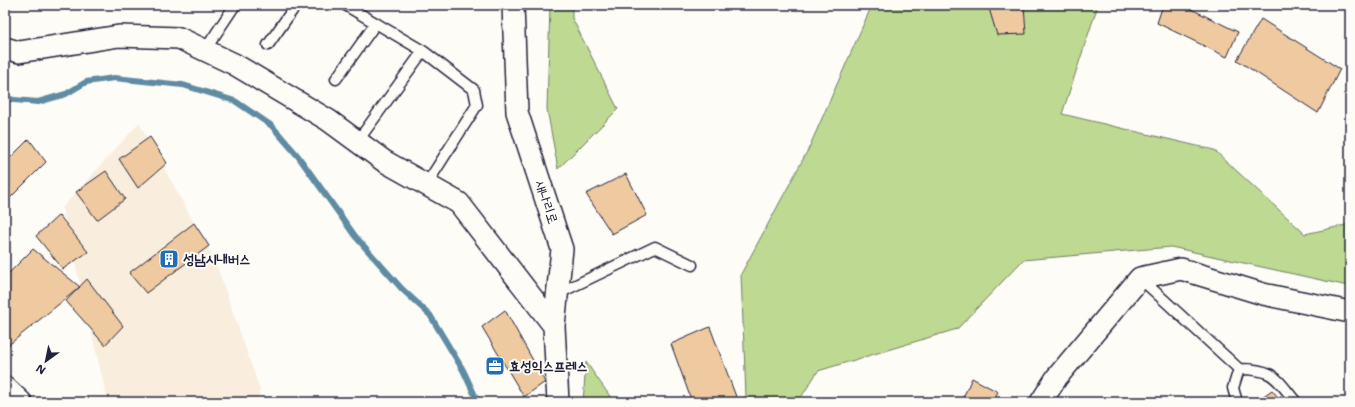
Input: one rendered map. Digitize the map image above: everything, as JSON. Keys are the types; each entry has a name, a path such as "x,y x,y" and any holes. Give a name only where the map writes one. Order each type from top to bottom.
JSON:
{"street":[{"name":"새나리로","path":"512,5 517,112 562,249 554,326 558,402"},
{"path":"5,48 18,52 119,36 179,38 234,64 328,120 384,161 459,203 554,326"},
{"path":"1041,402 1057,377 1140,278 1181,269 1263,294 1350,312"},
{"path":"5,387 21,402"}],"lane":[{"path":"205,50 235,5"},
{"path":"268,45 296,5"},
{"path":"345,5 423,51 474,90 477,105 426,185"},
{"path":"336,79 376,23"},
{"path":"357,142 423,51"},
{"path":"557,294 656,247 692,265"},
{"path":"1140,278 1239,369 1256,369 1273,375 1296,402"},
{"path":"1237,402 1233,388 1239,369"}],"shaded area":[{"path":"139,123 215,261 260,390 257,402 108,402 62,208"}],"green space":[{"path":"550,5 572,5 572,18 618,109 558,169 547,109"},
{"path":"872,5 1098,5 1062,114 1214,150 1305,234 1350,224 1350,285 1348,286 1171,247 1023,260 957,329 818,371 798,402 740,402 746,396 741,274 808,150"},
{"path":"586,362 614,402 583,402"}],"building":[{"path":"988,5 1024,5 1026,34 997,35"},
{"path":"1163,5 1183,5 1238,32 1227,57 1157,23"},
{"path":"1261,19 1340,69 1318,113 1237,60"},
{"path":"150,137 167,163 138,188 119,159"},
{"path":"29,139 46,162 5,203 5,163"},
{"path":"106,171 125,199 97,220 76,192"},
{"path":"626,174 647,215 612,234 586,194"},
{"path":"59,215 88,252 63,269 36,236"},
{"name":"성남시내버스","path":"194,223 209,246 146,293 129,273"},
{"path":"33,249 80,287 6,347 5,277"},
{"path":"87,279 123,326 105,345 66,301"},
{"path":"505,310 545,382 524,397 482,327"},
{"path":"710,327 738,402 692,402 671,344"},
{"path":"972,378 998,392 992,402 961,402"},
{"path":"1272,390 1282,402 1255,402"}],"waterway":[{"path":"5,97 14,100 38,102 66,94 86,82 114,78 183,85 235,101 272,126 298,156 355,236 402,289 430,315 463,370 478,402"}],"place":[{"name":"성남시내버스","path":"169,259"},
{"name":"효성익스프레스","path":"495,366"}]}
